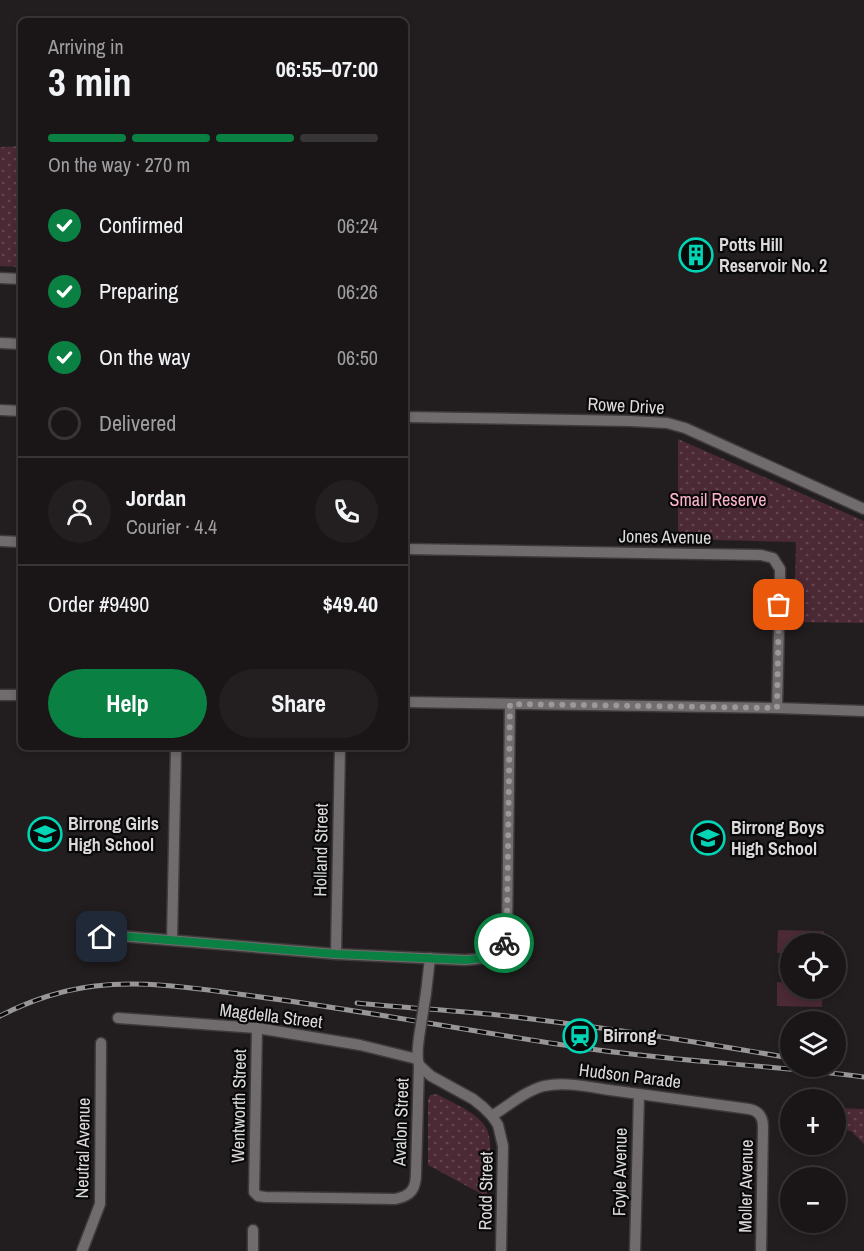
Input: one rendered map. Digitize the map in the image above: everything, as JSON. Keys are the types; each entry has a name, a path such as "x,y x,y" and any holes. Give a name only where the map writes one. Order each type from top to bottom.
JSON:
{"street":[{"path":"0,278 18,279"},
{"path":"0,343 18,344"},
{"path":"0,410 18,411"},
{"name":"Rowe Drive","path":"408,417 630,420 667,423 685,428 864,509"},
{"path":"0,542 18,542"},
{"name":"Jones Avenue","path":"408,549 761,555 773,558 780,569 777,708"},
{"path":"0,695 18,695"},
{"path":"408,702 864,711"},
{"path":"102,937 120,936 336,954 465,960 495,955 503,946 507,933 510,704"},
{"path":"172,940 176,750"},
{"name":"Holland Street","path":"336,954 340,750"},
{"name":"Avalon Street","path":"254,1185 254,1192 258,1196 266,1197 395,1199 412,1192 416,1180 419,1037 430,958"},
{"name":"Magdella Street","path":"118,1018 257,1028 360,1045 418,1062"},
{"name":"Wentworth Street","path":"254,1185 257,1028"},
{"name":"Neutral Avenue","path":"82,1251 100,1204 101,1043"},
{"name":"Rodd Street","path":"418,1062 431,1077 473,1099 492,1116 498,1125 503,1146 501,1251"},
{"name":"Hudson Parade","path":"492,1116 529,1092 556,1084 753,1110 760,1114 763,1122"},
{"name":"Foyle Avenue","path":"635,1251 639,1094"},
{"name":"Moller Avenue","path":"761,1251 763,1122"},
{"path":"253,1230 253,1251"}],"green space":[{"path":"18,146 18,267 0,266 0,147"},
{"name":"Smail Reserve","path":"678,439 864,521 864,623 794,622 796,542 678,539"},
{"path":"778,930 824,931 824,933 780,933 780,953 777,953"},
{"path":"777,982 780,982 780,999 822,999 822,1007 777,1006"},
{"path":"437,1094 475,1116 488,1132 490,1150 487,1197 428,1165 428,1100 430,1095"},
{"path":"846,1108 864,1109 864,1144 851,1131 846,1130"}],"railway":[{"path":"0,1016 34,1001 70,990 115,984 154,985 296,1002 598,1050 864,1077"},
{"path":"357,1003 535,1019 780,1056"}],"way so far":[{"path":"504,943 507,933 510,704 777,708 779,605"}],"place":[{"name":"Potts Hill Reservoir No. 2","path":"696,255"},
{"name":"Birrong Girls High School","path":"45,834"},
{"name":"Birrong Boys High School","path":"708,838"},
{"name":"Birrong","path":"580,1036"}],"route":[{"path":"102,937 120,936 336,954 465,960 495,955 504,943"}]}
